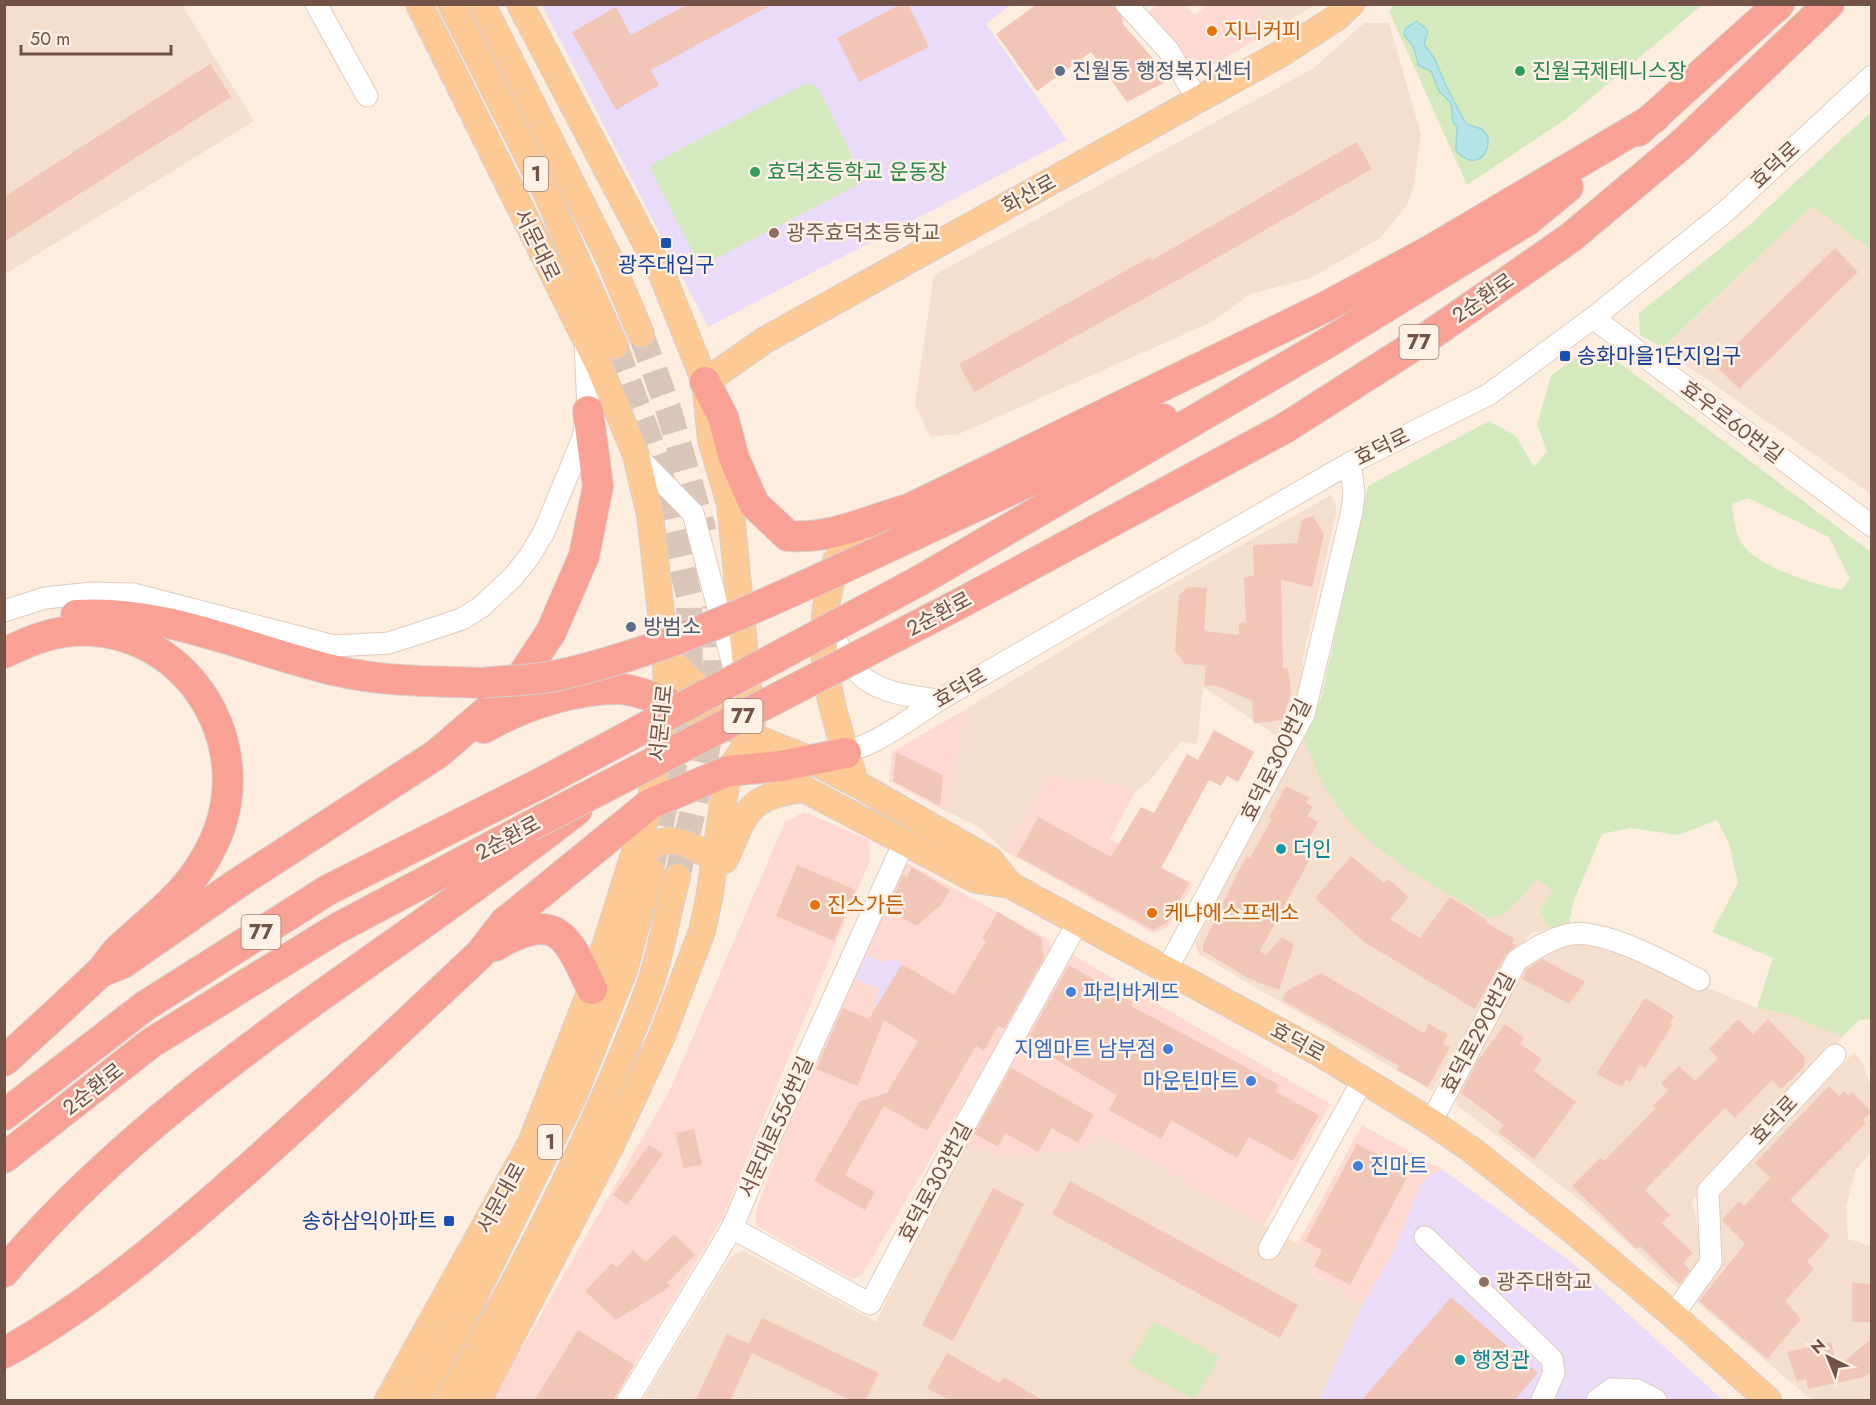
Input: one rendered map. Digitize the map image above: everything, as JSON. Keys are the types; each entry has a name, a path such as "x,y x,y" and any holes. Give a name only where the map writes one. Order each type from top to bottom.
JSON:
{"highway":[{"name":"2순환로","path":"4,1116 145,1006 328,890 539,784 919,581 1327,343 1528,220 1654,118 1779,4"},
{"name":"2순환로","path":"4,1158 151,1044 336,929 957,605 1285,428 1429,336 1570,238 1681,145 1829,4"},
{"path":"705,382 723,417 734,458 754,504 788,536 814,538 838,533 865,521 909,509 1325,307 1431,250 1654,118"},
{"path":"4,633 20,626 66,615 102,613 157,619 338,671 389,681 482,682 551,676 610,662 794,591 1327,343"},
{"path":"437,754 514,688 551,632 574,584 584,556 598,486 588,411"},
{"path":"4,653 37,639 73,631 132,639 156,649 189,679 217,719 224,744 228,777 226,806 215,840 200,869 173,902 117,951 101,972 4,1061"},
{"path":"101,972 123,963 236,885 437,754 505,716 550,700 594,691 625,689 667,702"},
{"path":"4,1353 50,1327 156,1249 282,1139 480,954 504,924 650,804 728,771 781,766 846,753"},
{"path":"4,1272 47,1221 201,1085 347,976 513,860 607,786"},
{"path":"480,954 525,930 538,927 549,930 568,941 592,989"}],"main road":[{"name":"서문대로","path":"418,1401 461,1323 573,1097 624,970 667,702 666,657 650,515 636,454 600,368 419,4"},
{"name":"서문대로","path":"451,4 546,192 615,346"},
{"name":"1","path":"482,4 608,256 641,334"},
{"path":"478,1401 642,1082 694,956 709,899 728,771 753,737 730,504 711,440 705,382 661,272 520,4"},
{"name":"화산로","path":"705,382 765,340 1314,34 1351,4"},
{"path":"872,823 856,784 826,684 822,646 824,612 836,559 854,542 909,509"},
{"name":"효덕로","path":"666,657 753,737 804,789 976,880 1010,885 1364,1078 1431,1122 1481,1158 1673,1315 1768,1401"},
{"path":"667,702 753,737"},
{"name":"효덕로","path":"753,737 811,760 990,860 1010,885"},
{"path":"709,899 743,818 758,801 776,792 804,789"},
{"path":"642,864 648,846 672,839 693,845 716,859"},
{"name":"서문대로","path":"388,1401 531,1143 642,864"},
{"name":"1","path":"449,1401 509,1295 577,1155 627,1043 647,994 677,877"}],"street":[{"path":"315,4 367,96"},
{"path":"1126,4 1169,51 1198,100"},
{"name":"효덕로","path":"846,753 886,734 939,700 1350,463 1488,395 1593,318 1725,212 1872,76"},
{"name":"효우로60번길","path":"1593,318 1872,526"},
{"path":"4,611 45,598 92,593 133,594 334,646 389,643 462,620 481,607 529,557 544,532 583,438 588,411 585,341"},
{"path":"636,454 693,513 712,595 753,737 846,753"},
{"name":"효덕로300번길","path":"1166,971 1304,714 1352,511 1354,493 1350,463"},
{"path":"824,612 840,651 856,672 871,685 897,695 939,700"},
{"name":"서문대로556번길","path":"628,1401 732,1228 904,842"},
{"name":"효덕로303번길","path":"732,1228 870,1304 961,1132 1078,922"},
{"name":"효덕로290번길","path":"1431,1122 1517,960 1534,949 1557,938 1575,934 1595,937 1638,949 1699,980"},
{"name":"효덕로","path":"1673,1315 1711,1263 1708,1191 1835,1055"},
{"path":"1269,1249 1364,1078"},
{"path":"1425,1237 1552,1359 1554,1373 1542,1401"},
{"path":"1597,1401 1612,1389 1637,1390 1656,1401"}],"shaded area":[{"path":"5,5 182,5 254,121 5,274"},
{"name":"광주효덕초등학교","path":"542,5 1011,5 986,24 1067,140 708,327"},
{"path":"1156,5 1184,5 1195,15 1207,5 1253,5 1274,29 1206,69 1186,63 1146,15"},
{"path":"1253,5 1315,5 1274,29"},
{"path":"1364,23 1389,23 1421,135 1413,188 1407,205 1380,238 1311,278 1250,294 1214,321 959,434 930,437 915,404 934,275 1314,68"},
{"path":"1812,206 1871,250 1871,494 1663,349"},
{"path":"1331,495 1336,504 1336,514 1302,661 1302,682 1278,737 1203,687 1197,744 1181,741 1152,778 1135,792 1094,778 1068,782 1005,851 979,827 946,811 966,709 1149,597"},
{"path":"966,709 946,811 889,781 892,752"},
{"path":"1302,736 1326,789 1346,817 1523,897 1536,879 1552,890 1540,912 1550,929 1531,933 1521,945 1514,946 1432,1091 1199,954 1195,944"},
{"path":"1050,774 1068,782 1094,778 1135,792 1110,839 1193,884 1168,927 1153,933 1005,851"},
{"path":"804,812 869,840 870,860 722,1219 613,1400 492,1400 671,1088 785,822"},
{"path":"907,863 1050,941 1051,953 862,1275 852,1279 756,1226 756,1210 807,1075 900,864"},
{"path":"1594,942 1757,1008 1788,1014 1842,1037 1817,1067 1740,1144 1692,1201 1703,1252 1697,1265 1678,1288 1582,1202 1457,1105 1453,1093 1522,966 1559,945"},
{"path":"1071,954 1330,1104 1264,1225 1099,1134 1086,1150 1017,1155 1000,1154 964,1143"},
{"path":"866,955 883,962 894,959 902,964 873,1013 879,989 855,979"},
{"path":"1854,1052 1862,1062 1871,1088 1871,1153 1856,1169 1846,1207 1848,1239 1871,1246 1871,1400 1812,1400 1693,1299 1716,1199"},
{"path":"1362,1125 1443,1170 1435,1172 1421,1184 1394,1251 1363,1304 1308,1270 1316,1254 1298,1243"},
{"path":"1099,1134 1317,1254 1308,1271 1363,1304 1319,1400 644,1398 730,1257 743,1251 876,1322 964,1143 1000,1154 1017,1155 1086,1150"},
{"name":"광주대학교","path":"1443,1170 1570,1261 1723,1400 1319,1400 1363,1304 1394,1251 1421,1183 1435,1172"}],"green space":[{"name":"진월국제테니스장","path":"1395,4 1702,5 1566,119 1467,185 1389,11"},
{"name":"효덕초등학교 운동장","path":"805,84 813,84 819,90 859,170 859,184 709,262 702,263 695,256 650,168 656,162"},
{"path":"1871,112 1871,250 1812,206 1663,348 1640,335 1639,313 1747,227"},
{"path":"1587,348 1617,361 1871,552 1871,1019 1859,1020 1842,1037 1788,1014 1757,1008 1773,958 1712,932 1738,883 1729,843 1717,820 1679,835 1630,828 1602,834 1574,900 1568,927 1550,929 1540,912 1552,890 1536,879 1511,908 1490,918 1422,878 1380,849 1343,813 1327,791 1317,771 1302,736 1321,699 1368,486 1489,421 1516,436 1534,467 1547,451 1537,425 1551,376","holes":["1748,498 1829,537 1850,579 1841,590 1783,572 1755,556 1744,546 1738,536 1732,504"]},
{"path":"1153,1321 1219,1357 1195,1400 1129,1364"}],"water":[{"path":"1417,21 1428,31 1424,44 1435,59 1466,124 1482,129 1488,137 1486,151 1478,159 1467,159 1456,150 1457,127 1453,122 1451,103 1439,91 1431,71 1419,66 1413,46 1404,35 1405,29"}],"building":[{"path":"688,4 773,4 651,70 659,85 616,110 572,32 616,7 631,35"},
{"path":"901,4 908,4 929,47 859,82 837,38"},
{"path":"1037,4 1114,4 1124,21 1122,23 1171,79 1127,102 1091,52 1037,91 996,34"},
{"path":"210,64 231,97 4,242 4,197"},
{"path":"1357,142 1372,169 1185,276 974,392 959,364 1150,257 1152,260"},
{"path":"1835,248 1858,272 1739,389 1715,365"},
{"path":"1313,516 1324,534 1312,587 1281,580 1283,669 1288,668 1291,693 1283,720 1254,723 1252,701 1218,686 1204,685 1206,666 1185,664 1175,651 1179,595 1188,587 1207,588 1204,631 1239,635 1239,623 1246,622 1244,577 1254,576 1253,545 1297,543 1302,520"},
{"path":"1214,730 1254,752 1238,782 1227,776 1221,786 1209,780 1161,868 1189,883 1167,923 1153,930 1017,856 1038,817 1111,857 1141,807 1154,813 1187,754 1198,760"},
{"path":"896,752 943,775 940,806 893,781"},
{"path":"1286,786 1309,798 1306,803 1313,807 1307,816 1318,822 1305,846 1309,847 1304,856 1310,859 1260,951 1266,955 1282,937 1294,944 1279,990 1248,978 1203,951 1203,945 1238,872 1247,856 1250,858 1272,819 1269,817"},
{"path":"1351,856 1384,883 1388,879 1409,897 1390,919 1420,938 1450,897 1488,921 1486,923 1515,939 1512,943 1517,945 1506,954 1475,1009 1364,942 1315,898"},
{"name":"진스가든","path":"797,865 856,890 834,941 776,916"},
{"path":"912,867 950,890 941,905 916,926 888,909 903,875 907,877"},
{"path":"998,912 1041,938 1044,958 1004,1029 998,1026 984,1051 976,1046 927,1131 884,1106 845,1175 875,1192 865,1210 814,1181 860,1101 887,1093 918,1041 884,1020 858,1086 816,1069 843,1008 869,1019 902,964 954,995 986,941 982,939"},
{"path":"1542,959 1585,982 1569,1004 1522,979 1527,969"},
{"path":"1069,965 1133,1002 1131,1006 1279,1085 1276,1092 1319,1115 1293,1161 1249,1137 1237,1158 1171,1120 1161,1139 1109,1110 1117,1095 1026,1042"},
{"path":"1321,973 1424,1033 1429,1024 1448,1034 1443,1044 1450,1047 1428,1087 1397,1070 1399,1066 1282,1000 1287,991"},
{"path":"1645,998 1674,1016 1670,1023 1673,1024 1645,1068 1641,1064 1630,1082 1626,1080 1622,1087 1596,1074"},
{"path":"1738,1019 1753,1034 1768,1019 1805,1057 1804,1067 1781,1089 1772,1080 1735,1118 1725,1108 1645,1190 1670,1215 1662,1223 1693,1253 1683,1263 1690,1270 1679,1284 1640,1246 1637,1249 1572,1186 1600,1158 1604,1161 1656,1108 1653,1106 1668,1090 1661,1083 1679,1066 1695,1081 1718,1058 1709,1049"},
{"path":"1505,1024 1524,1038 1520,1044 1542,1059 1534,1071 1576,1102 1534,1159 1498,1132 1504,1125 1461,1093 1477,1062"},
{"path":"1011,1068 1094,1115 1078,1143 1052,1128 1038,1152 1005,1133 998,1147 974,1134"},
{"path":"1829,1086 1839,1096 1844,1091 1849,1096 1852,1092 1871,1111 1863,1120 1866,1123 1790,1200 1830,1236 1807,1262 1814,1269 1785,1301 1801,1319 1767,1359 1699,1301 1745,1244 1722,1220 1739,1201 1744,1206 1770,1178 1755,1163"},
{"path":"694,1129 702,1165 683,1168 676,1133"},
{"path":"1357,1144 1410,1172 1350,1285 1314,1266 1322,1250 1305,1241"},
{"path":"649,1145 663,1154 627,1205 613,1195"},
{"path":"1070,1181 1298,1305 1280,1338 1052,1214"},
{"path":"993,1188 1024,1204 953,1341 922,1325"},
{"path":"674,1234 695,1255 667,1283 671,1286 616,1320 585,1291 612,1263 617,1268 633,1250 646,1262"},
{"path":"1852,1283 1872,1284 1872,1322 1852,1322"},
{"name":"행정관","path":"1451,1297 1538,1373 1514,1401 1361,1401"},
{"path":"762,1318 879,1373 865,1401 852,1401 752,1353 730,1401 695,1401 727,1334 749,1344"},
{"path":"578,1330 634,1365 613,1401 534,1401"},
{"path":"1872,1338 1872,1371 1864,1377 1808,1389 1806,1379 1797,1381 1787,1352 1831,1342 1837,1368"},
{"path":"947,1353 1000,1383 1003,1377 1044,1401 950,1401 927,1388"}],"tunnel":[{"path":"641,334 668,408 704,532"},
{"path":"615,346 658,463 689,597 690,692 652,864"},
{"path":"677,877 705,761 716,694 715,606"}],"place":[{"name":"지니커피","path":"1212,31"},
{"name":"진월동 행정복지센터","path":"1060,71"},
{"name":"진월국제테니스장","path":"1520,71"},
{"name":"효덕초등학교 운동장","path":"755,172"},
{"name":"광주효덕초등학교","path":"774,233"},
{"name":"광주대입구","path":"666,243"},
{"name":"송화마을1단지입구","path":"1565,356"},
{"name":"방범소","path":"631,627"},
{"name":"더인","path":"1281,849"},
{"name":"진스가든","path":"815,905"},
{"name":"케냐에스프레소","path":"1152,913"},
{"name":"파리바게뜨","path":"1071,992"},
{"name":"지엠마트 남부점","path":"1168,1049"},
{"name":"마운틴마트","path":"1251,1081"},
{"name":"진마트","path":"1358,1166"},
{"name":"송하삼익아파트","path":"449,1221"},
{"name":"광주대학교","path":"1484,1282"},
{"name":"행정관","path":"1460,1360"}]}
